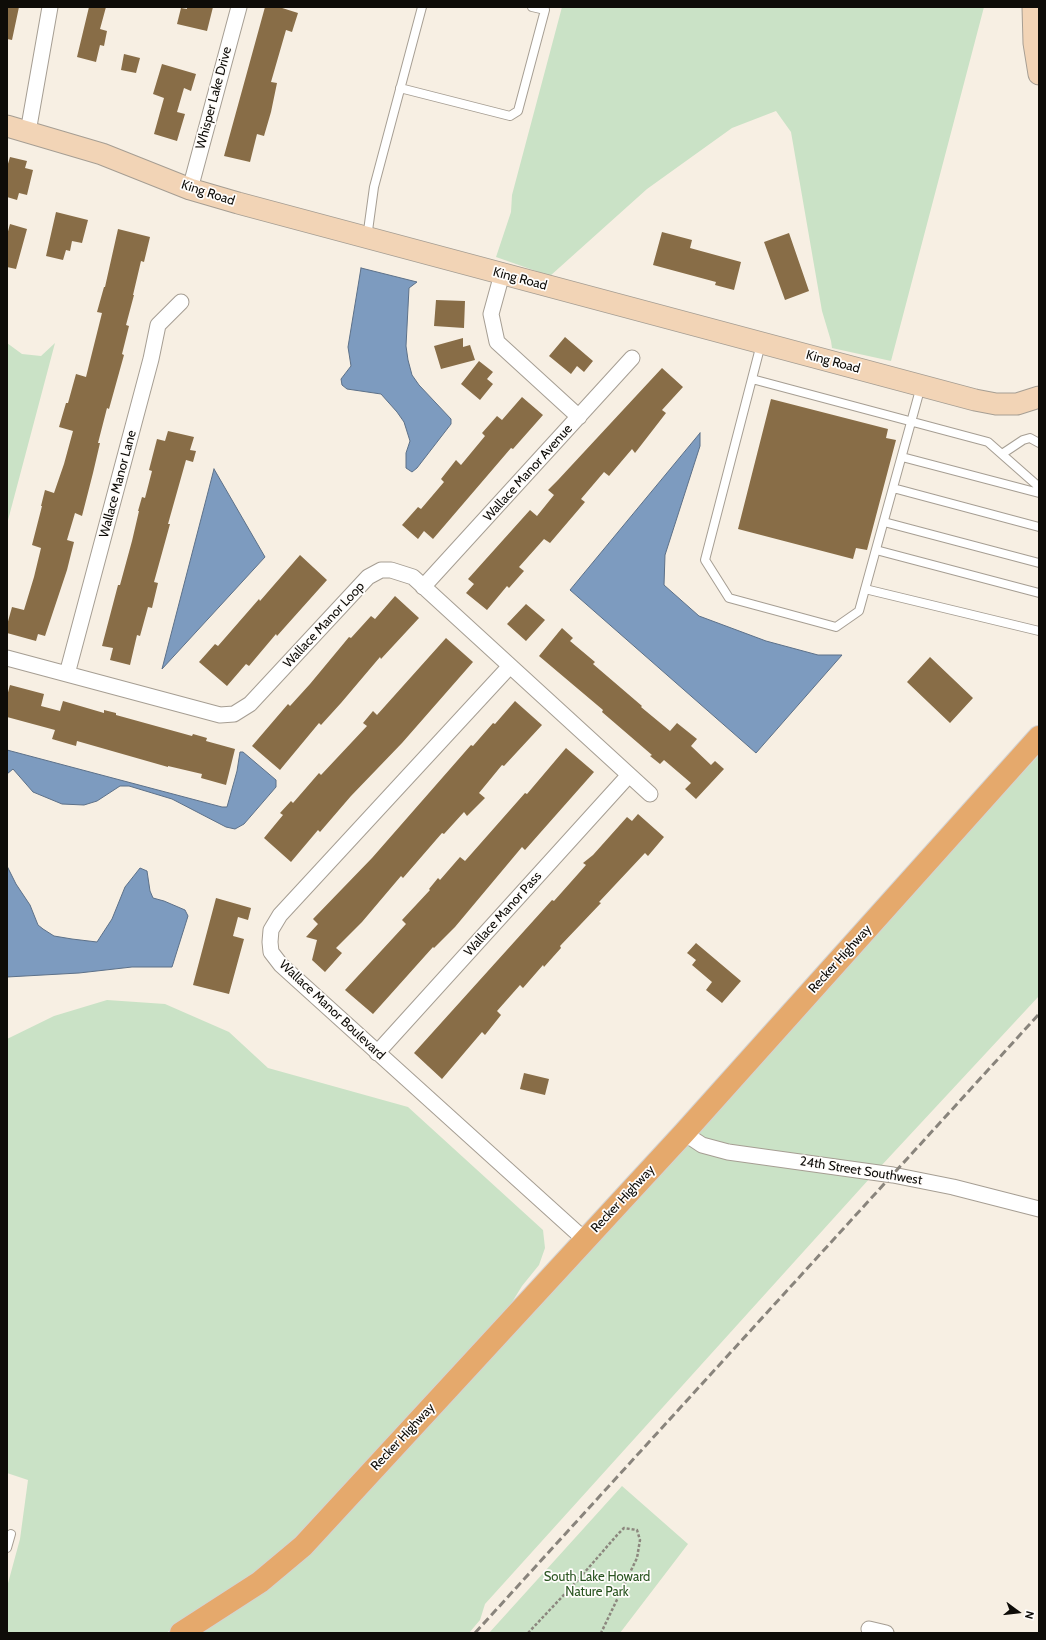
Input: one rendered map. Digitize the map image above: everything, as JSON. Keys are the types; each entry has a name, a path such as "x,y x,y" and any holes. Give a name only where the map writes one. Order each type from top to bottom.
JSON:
{"main road":[{"name":"Recker Highway","path":"181,1633 260,1582 303,1546 684,1133 1039,737"}],"street":[{"path":"28,132 50,7"},
{"name":"Whisper Lake Drive","path":"190,189 239,7"},
{"path":"1033,7 1034,43 1039,74"},
{"name":"King Road","path":"7,126 102,154 190,189 761,344 996,404 1017,404 1039,396"},
{"path":"502,274 491,314 497,342 579,417"},
{"name":"Wallace Manor Lane","path":"67,674 151,359 158,325 181,302"},
{"name":"Wallace Manor Avenue","path":"424,587 632,358"},
{"name":"Wallace Manor Loop","path":"7,658 220,716 234,714 250,704 368,577 381,570 391,570 412,577 424,587 650,794"},
{"name":"Wallace Manor Boulevard","path":"510,666 280,915 271,930 271,952 281,965 585,1240"},
{"name":"Wallace Manor Pass","path":"377,1052 629,775"},
{"name":"24th Street Southwest","path":"684,1133 702,1145 728,1152 892,1175 953,1187 1039,1209"},
{"path":"869,1629 886,1633"}],"lane":[{"path":"367,238 374,187 422,7"},
{"path":"400,88 510,116 518,111 545,10 532,7"},
{"path":"761,344 704,560 729,598 836,627 859,610 922,386"},
{"path":"752,379 988,442 1039,487"},
{"path":"1002,454 1023,440 1030,438 1039,442"},
{"path":"902,457 1039,493"},
{"path":"893,488 1039,527"},
{"path":"884,522 1039,563"},
{"path":"876,550 1039,592"},
{"path":"865,589 1039,631"},
{"path":"7,1548 10,1534"}],"path":[{"path":"528,1633 577,1582 624,1528 636,1530 640,1540 637,1558 602,1633"}],"green space":[{"path":"562,7 984,7 891,361 832,348 822,311 791,132 776,111 732,128 647,189 550,276 496,257 511,212 512,195"},
{"path":"7,343 22,354 41,356 55,343 7,524"},
{"path":"1039,755 1039,996 881,1166 729,1145 705,1139 695,1132 895,909"},
{"path":"107,1000 165,1004 229,1032 268,1068 408,1107 543,1230 545,1248 539,1265 522,1286 503,1317 297,1541 255,1577 166,1633 7,1633 7,1587 20,1539 28,1480 7,1473 7,1039 54,1016"},
{"path":"686,1142 870,1178 485,1604 480,1620 469,1633 195,1633 244,1602"},
{"name":"South Lake Howard Nature Park","path":"622,1486 688,1544 620,1633 489,1633"}],"water":[{"path":"361,268 417,282 409,288 406,346 408,360 412,375 419,385 451,419 451,424 417,468 412,472 406,468 406,453 410,441 404,422 397,412 381,394 347,389 342,385 341,379 351,366 348,347"},
{"path":"700,433 700,446 665,555 664,585 699,616 766,641 818,655 842,655 756,753 570,590"},
{"path":"214,469 265,557 162,669"},
{"path":"7,750 222,807 227,807 237,771 240,752 243,752 276,780 276,787 244,824 235,829 226,827 172,799 129,786 120,786 97,801 84,805 62,804 33,792 13,769 7,774"},
{"path":"7,866 16,884 30,905 38,925 54,936 97,942 112,919 125,887 140,868 147,871 150,891 153,898 185,910 188,916 172,967 132,967 79,973 7,977"}],"building":[{"path":"7,7 19,7 12,40 7,39"},
{"path":"89,7 106,7 100,29 107,31 104,46 100,45 96,62 77,57"},
{"path":"187,7 213,7 207,31 177,24 181,8 187,9"},
{"path":"265,7 279,7 298,13 292,32 286,30 271,82 277,83 271,112 264,136 257,134 250,162 224,156"},
{"path":"124,54 140,58 136,73 121,70"},
{"path":"162,64 196,74 191,91 184,88 177,112 185,114 177,141 154,134 164,98 153,94"},
{"path":"10,157 27,161 25,168 33,170 27,195 19,193 17,200 7,197 7,167"},
{"path":"56,212 88,220 82,243 72,241 70,251 66,250 63,260 46,256"},
{"path":"10,224 27,229 16,269 7,267 7,235"},
{"path":"118,229 150,237 144,262 141,261 126,325 129,326 122,354 124,355 109,409 107,408 82,516 75,513 67,540 74,542 67,570 45,636 38,634 36,641 7,633 7,625 12,607 24,610 34,577 41,548 32,545 45,490 54,493 73,431 59,427 66,403 68,403 76,374 86,377 102,313 97,312 105,287"},
{"path":"662,232 692,240 690,248 741,262 734,290 715,285 716,282 653,265"},
{"path":"789,233 809,291 785,300 764,242"},
{"path":"436,300 465,301 464,328 434,326"},
{"path":"565,337 593,361 584,372 577,366 571,374 549,356"},
{"path":"463,338 463,347 470,345 475,360 441,369 434,346"},
{"path":"479,361 493,372 487,379 493,384 480,400 461,384"},
{"path":"662,368 683,387 662,410 666,413 635,453 632,449 609,476 604,472 581,499 585,502 550,543 544,539 519,567 524,571 509,588 507,586 487,610 466,593 474,584 468,579 530,510 537,516 554,495 548,490"},
{"path":"522,397 543,415 513,449 511,448 433,539 424,531 418,539 402,525 418,507 421,509 444,482 441,479 456,460 461,465 485,436 482,433 497,416 502,420"},
{"path":"771,399 888,429 886,438 896,440 867,550 856,548 853,559 738,529"},
{"path":"168,431 194,437 190,450 196,451 193,462 186,460 154,582 158,583 152,608 148,607 140,636 137,635 130,665 110,660 113,648 102,646 118,585 120,585 132,541 142,497 145,498 152,471 149,470 157,439 165,441"},
{"path":"300,555 327,580 277,636 276,634 249,666 246,664 227,686 199,662 215,644 218,646"},
{"path":"395,596 419,618 381,659 380,657 321,725 319,723 280,770 252,746 288,704 290,706 310,684 349,637 351,638 371,616 375,619"},
{"path":"526,604 545,620 526,641 507,624"},
{"path":"562,628 573,638 570,641 595,662 593,664 642,706 641,707 670,731 677,723 697,739 691,746 711,765 715,761 724,769 696,799 685,789 691,783 664,760 660,764 650,756 652,755 602,712 603,710 539,656"},
{"path":"446,638 473,662 402,743 351,796 320,832 318,830 291,862 264,838 283,815 280,813 291,801 293,803 319,773 321,775 367,726 363,723 373,711 377,715"},
{"path":"930,657 973,698 950,723 907,682"},
{"path":"10,685 44,694 41,706 60,711 63,701 104,713 104,710 116,713 116,715 192,736 193,734 207,738 206,741 235,749 226,785 201,778 202,774 168,767 77,741 76,746 52,739 55,730 7,717 7,696"},
{"path":"515,701 542,725 504,766 502,765 479,793 485,798 467,816 464,812 444,834 442,833 403,878 401,876 362,922 336,948 342,953 325,972 312,960 317,940 306,937 318,924 313,919 372,858 471,745 473,746 493,723 495,724"},
{"path":"566,748 594,772 525,850 522,847 455,927 434,948 433,947 373,1014 345,990 406,924 402,920 430,890 429,889 438,878 440,880 460,857 465,861 525,793 527,794"},
{"path":"638,814 664,837 648,856 645,853 599,902 601,903 560,946 561,948 544,967 543,965 523,988 520,985 497,1011 501,1015 485,1035 482,1032 442,1079 414,1053 552,900 554,901 586,865 583,863 593,855 627,817 632,821"},
{"path":"216,898 251,908 248,920 238,917 233,936 244,939 229,994 193,985"},
{"path":"696,943 741,981 722,1003 706,990 712,982 692,965 696,960 687,953"},
{"path":"524,1073 549,1079 545,1095 520,1089"}],"railway":[{"path":"475,1633 1039,1014"}]}
